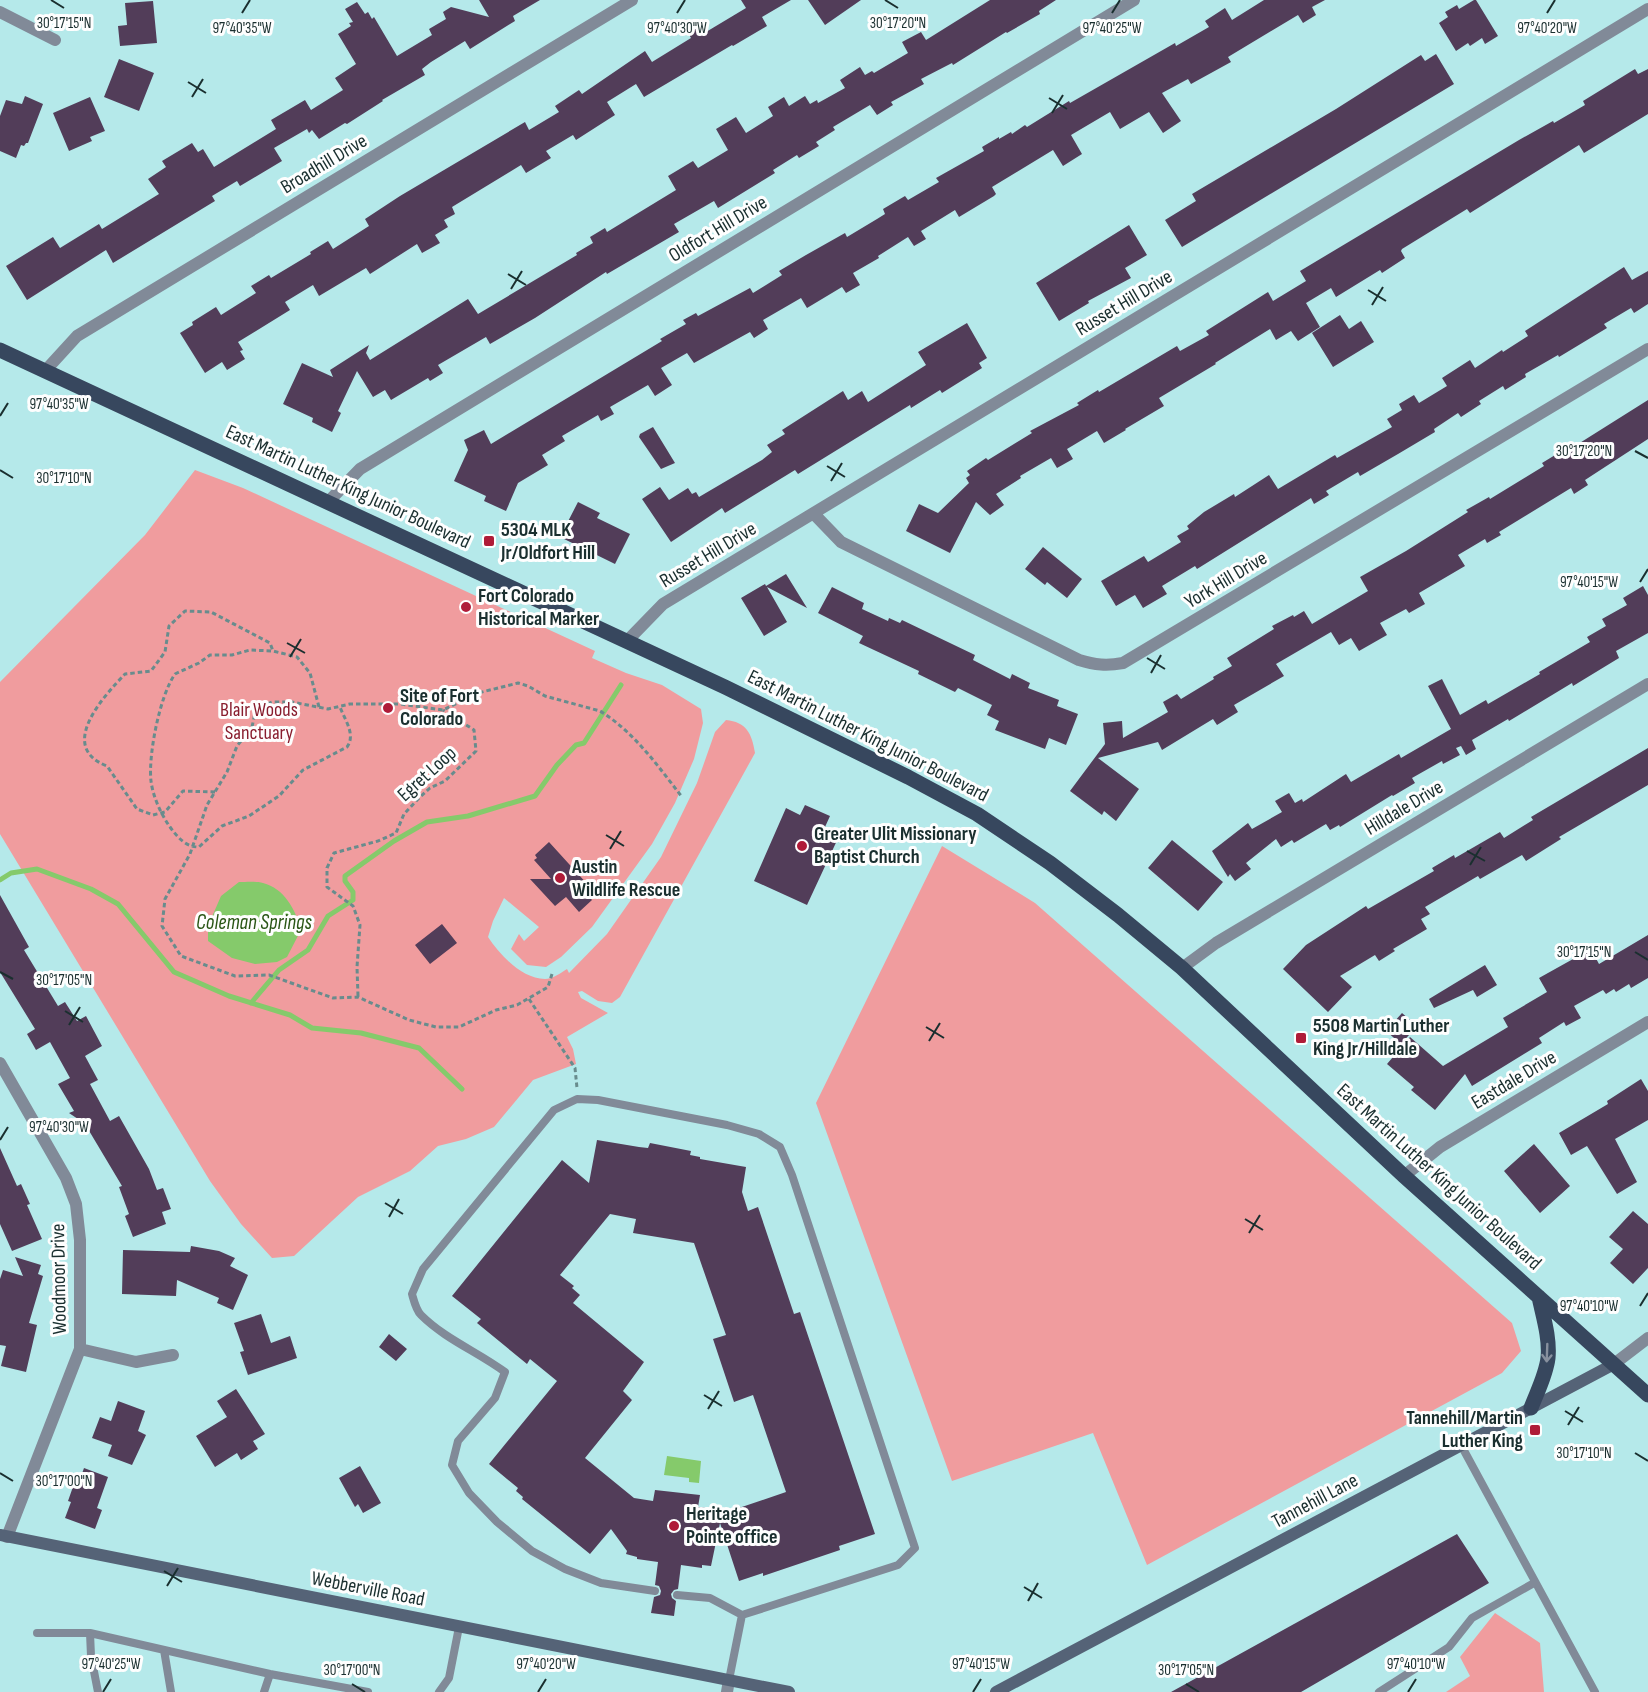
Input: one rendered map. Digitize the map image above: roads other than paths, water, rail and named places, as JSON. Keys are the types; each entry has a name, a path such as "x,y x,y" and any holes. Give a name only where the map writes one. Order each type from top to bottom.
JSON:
{"main road":[{"name":"East Martin Luther King Junior Boulevard","path":"0,350 627,641 908,777 977,814 1050,863 1182,968 1404,1176 1648,1395"},
{"path":"1531,1408 1545,1372 1548,1357 1539,1297"}],"street":[{"name":"Broadhill Drive","path":"45,371 78,336 632,0"},
{"name":"Oldfort Hill Drive","path":"329,501 360,468 1134,0"},
{"name":"Russet Hill Drive","path":"627,641 663,604 1648,9"},
{"path":"0,12 55,39"},
{"name":"York Hill Drive","path":"814,514 841,542 1079,660 1094,664 1123,663 1648,349"},
{"name":"Hilldale Drive","path":"1182,968 1216,943 1648,684"},
{"name":"Eastdale Drive","path":"1404,1176 1440,1147 1648,1022"},
{"name":"Woodmoor Drive","path":"0,1063 66,1178 76,1204 80,1240 80,1349 4,1536"},
{"name":"Tannehill Lane","path":"999,1691 1614,1364 1648,1338"},
{"path":"80,1349 136,1362 173,1355"},
{"name":"Webberville Road","path":"4,1536 459,1627 728,1686"},
{"path":"728,1686 789,1692"}],"lane":[{"path":"655,1591 601,1583 565,1569 532,1551 497,1522 469,1493 452,1465 458,1441 495,1398 505,1372 456,1342 419,1314 412,1294 423,1269 525,1144 554,1110 577,1099 598,1100 727,1125 759,1134 780,1147 792,1175 915,1548 898,1565 742,1615 710,1598 677,1595"},
{"path":"1461,1445 1595,1692"},
{"path":"1379,1692 1449,1647 1473,1618 1534,1582"},
{"path":"728,1686 742,1615"},
{"path":"439,1692 448,1678 459,1627"},
{"path":"36,1633 90,1633 270,1674 368,1692"},
{"path":"90,1633 98,1692"},
{"path":"164,1650 171,1692"},
{"path":"264,1692 270,1674"}],"water":[{"name":"Coleman Springs","path":"239,882 263,883 277,890 288,901 301,930 287,957 277,962 255,964 232,958 208,941 208,926 221,896"},
{"path":"667,1456 701,1461 699,1483 689,1482 689,1478 664,1475"}],"waterway":[{"path":"251,1003 279,970 308,950 328,916 353,900 353,892 345,881 345,876 394,841 427,822 468,816 535,796 557,765 576,745 584,743 621,685"},
{"path":"0,880 11,873 37,869 91,889 118,904 174,972 229,996 290,1015 312,1028 361,1033 419,1048 462,1089"}],"place":[{"name":"5304 MLK Jr/Oldfort Hill","path":"489,541"},
{"name":"Fort Colorado Historical Marker","path":"466,607"},
{"name":"Site of Fort Colorado","path":"388,708"},
{"name":"Greater Ulit Missionary Baptist Church","path":"802,846"},
{"name":"Austin Wildlife Rescue","path":"560,878"},
{"name":"5508 Martin Luther King Jr/Hilldale","path":"1301,1038"},
{"name":"Tannehill/Martin Luther King","path":"1535,1430"},
{"name":"Heritage Pointe office","path":"674,1526"}],"park label":[{"name":"Blair Woods Sanctuary","path":"259,722"}]}
